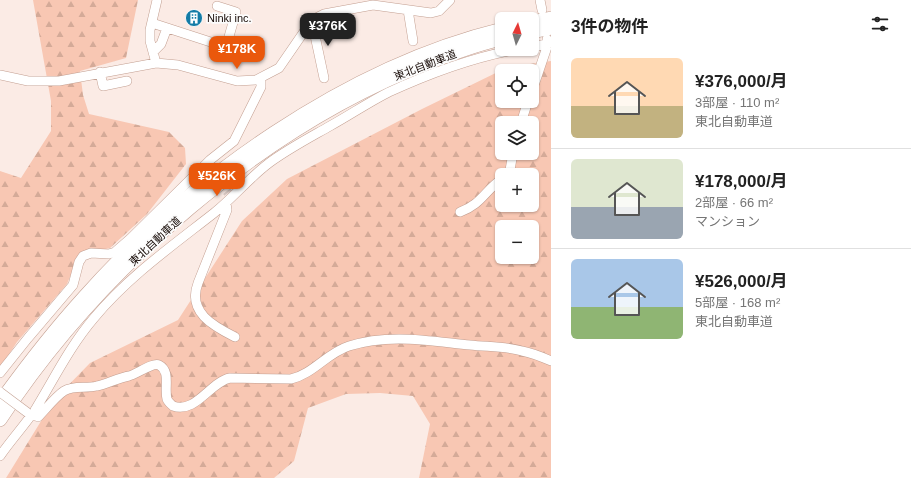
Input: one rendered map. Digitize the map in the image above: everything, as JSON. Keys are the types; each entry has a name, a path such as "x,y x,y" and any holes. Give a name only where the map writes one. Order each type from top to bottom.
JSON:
{"highway":[{"name":"東北自動車道","path":"0,402 52,334 114,265 181,203 257,144 307,111 370,78 409,60 453,43 495,31"},
{"path":"539,34 549,38"},
{"name":"東北自動車道","path":"0,420 33,373 91,304 158,236 230,177 288,135 348,100 382,83 456,53 495,41"}],"street":[{"path":"156,63 154,51 150,41 150,30 157,0"},
{"path":"0,76 28,81 59,81 100,72 156,63 178,65 237,81 248,81 261,78 279,68 310,23 324,14 370,3 431,13 438,12 450,0"},
{"path":"540,0 546,14"},
{"path":"152,22 226,47 236,12 217,6"},
{"path":"408,10 413,41"},
{"path":"310,23 314,31 324,78"},
{"path":"154,51 161,44 167,28"},
{"path":"539,43 549,38"},
{"path":"539,69 549,38"},
{"path":"35,416 78,339 106,304 170,247 268,164 289,149 388,93 420,78 447,68 495,54"},
{"path":"100,72 103,86 127,81"},
{"path":"0,373 73,285 79,262 83,256 91,253 109,254 115,252 208,168 234,140 261,87 261,78"},
{"path":"460,212 470,209 482,199 495,183"},
{"path":"229,198 227,210 194,295 198,309 210,323 235,337"},
{"path":"0,456 11,439 62,392 69,389 98,386 144,370 150,365 156,364 164,368 166,376 167,399 173,406 182,408 202,397 223,379 291,379 299,377 306,374 318,363 348,346 384,338 406,338 522,350 551,361"},
{"path":"0,392 35,416"}],"green space":[{"path":"33,0 138,0 126,58 80,71 83,95 89,114 169,132 185,148 186,164 147,214 110,248 79,255 67,284 17,342 0,368 0,171 21,178 51,131 51,101"},
{"path":"551,61 551,478 419,478 430,424 413,396 380,393 346,394 308,408 294,461 274,478 6,478 54,400 90,363 178,320 242,221 287,179 422,109 495,73 495,108 539,108 539,64 530,64"}],"tunnel":[{"path":"210,170 228,193"}],"place":[{"name":"Ninki inc.","path":"194,18"}]}
